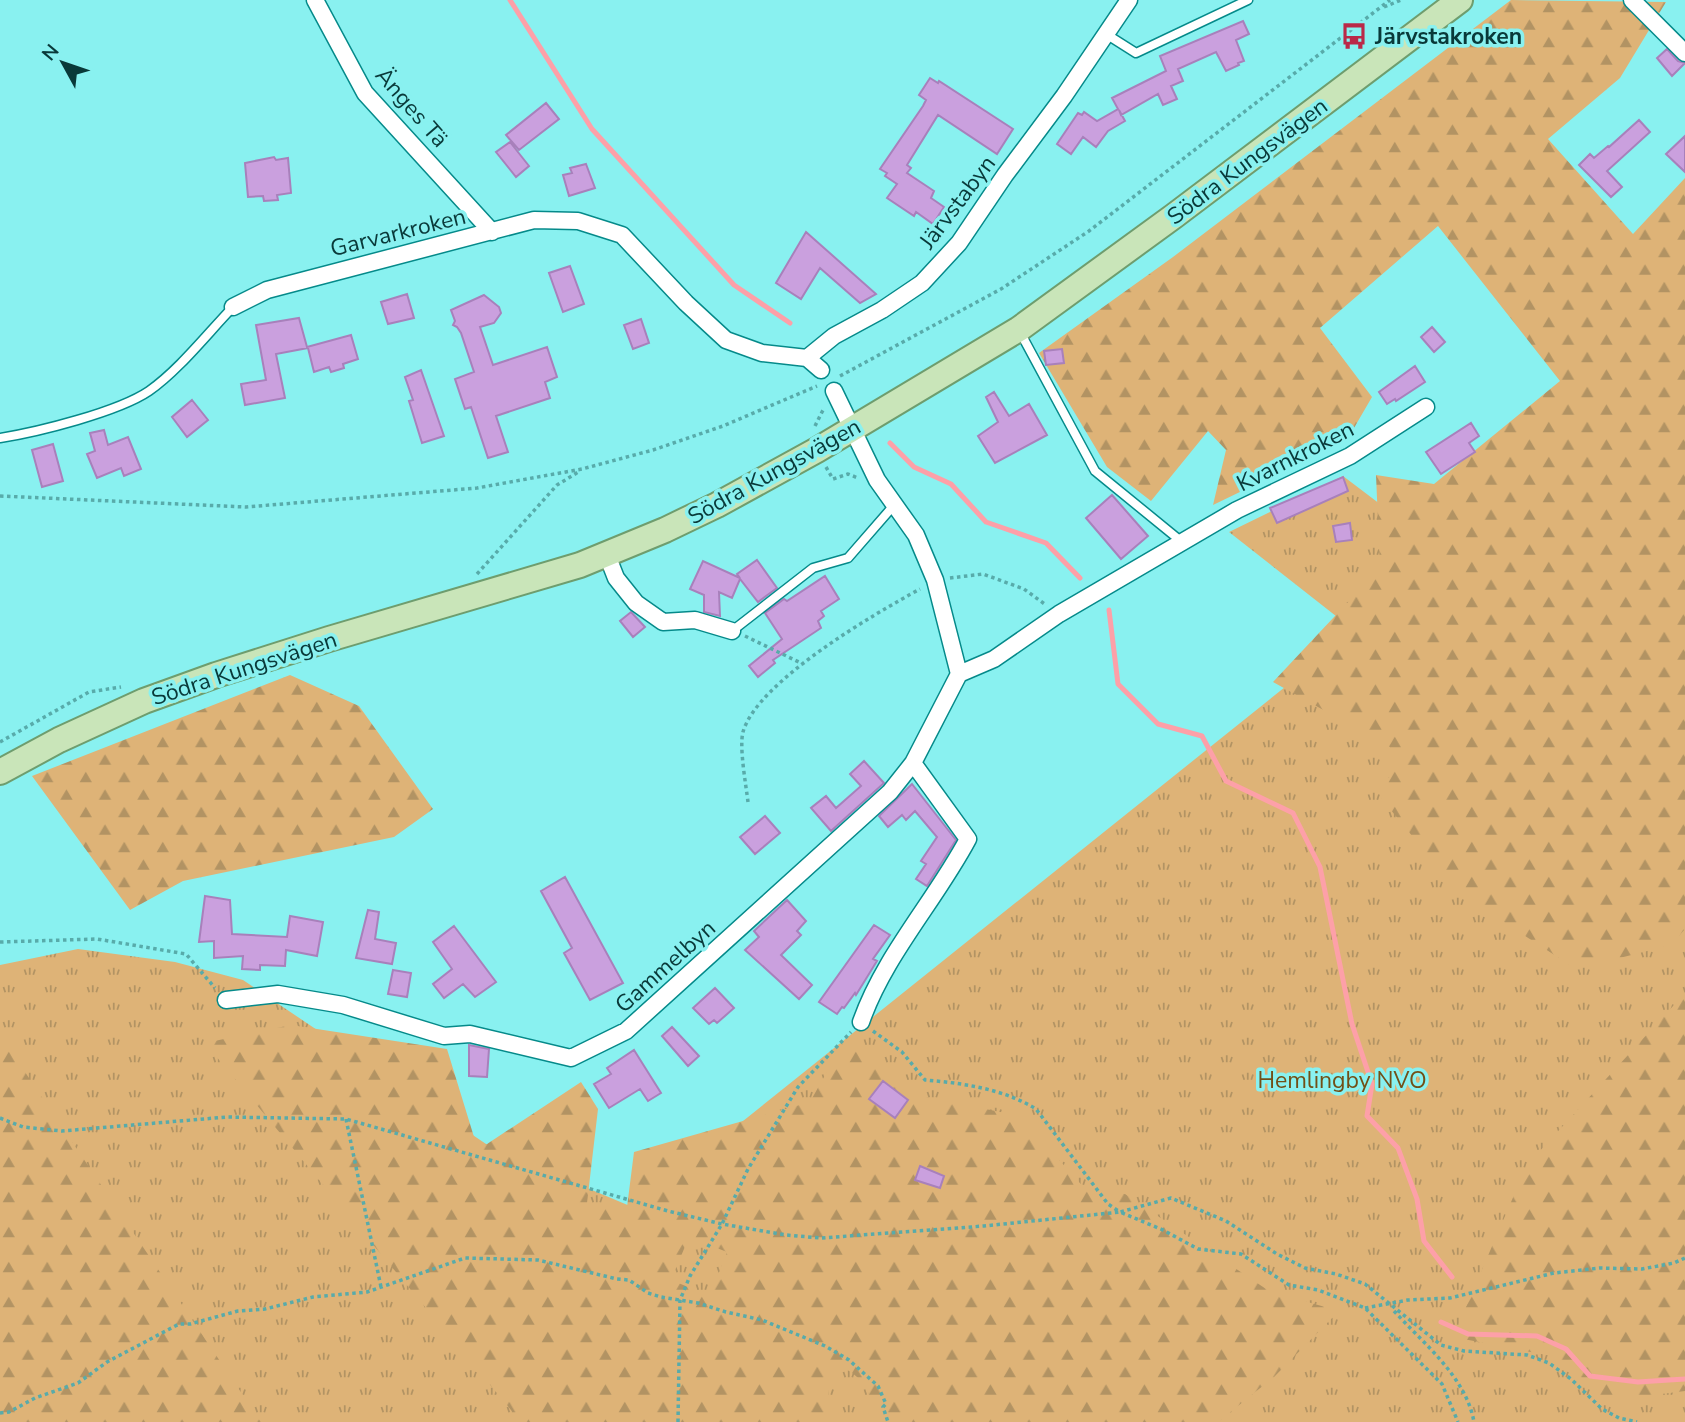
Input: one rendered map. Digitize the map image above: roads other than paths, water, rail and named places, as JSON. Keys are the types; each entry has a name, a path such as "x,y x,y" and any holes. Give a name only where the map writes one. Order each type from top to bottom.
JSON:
{"main road":[{"name":"Södra Kungsvägen","path":"0,772 59,740 144,701 216,675 512,587 607,555 696,515 817,450 1019,329 1460,0"}],"street":[{"name":"Änges Tä","path":"315,0 365,93 492,232"},
{"name":"Järvstabyn","path":"807,358 834,336 882,310 922,283 959,243 1129,0"},
{"path":"1632,0 1685,53"},
{"name":"Garvarkroken","path":"233,307 267,290 534,220 578,221 622,235 686,303 726,340 762,353 807,358"},
{"path":"807,358 826,382 882,487 916,536 935,580 959,674"},
{"name":"Kvarnkroken","path":"959,674 995,659 1059,614 1237,510 1350,456 1426,407"},
{"path":"607,555 616,578 636,603 663,622 695,620 732,631"},
{"name":"Gammelbyn","path":"226,1000 278,994 343,1005 444,1036 470,1034 571,1058 626,1031 890,792 913,763 959,674"},
{"path":"861,1022 867,1005 968,839 913,763"}],"lane":[{"path":"1106,34 1136,53 1248,0"},
{"name":"Garvarkroken","path":"0,439 135,400 152,389 233,307"},
{"path":"1019,329 1095,471 1183,542"},
{"path":"732,631 813,568 848,558 895,504"}],"waterway":[{"path":"510,0 592,129 734,285 790,323"},
{"path":"890,443 914,467 951,484 986,522 1046,543 1080,578"},
{"path":"1109,610 1118,684 1158,724 1202,736 1226,781 1293,813 1320,867 1352,1024 1372,1084 1367,1116 1398,1148 1417,1199 1424,1241 1452,1277"},
{"path":"1441,1322 1468,1334 1537,1336 1566,1349 1590,1376 1638,1382 1685,1379"}],"place":[{"name":"Järvstakroken","path":"1354,36"}],"park label":[{"name":"Hemlingby NVO","path":"1342,1080"}]}
